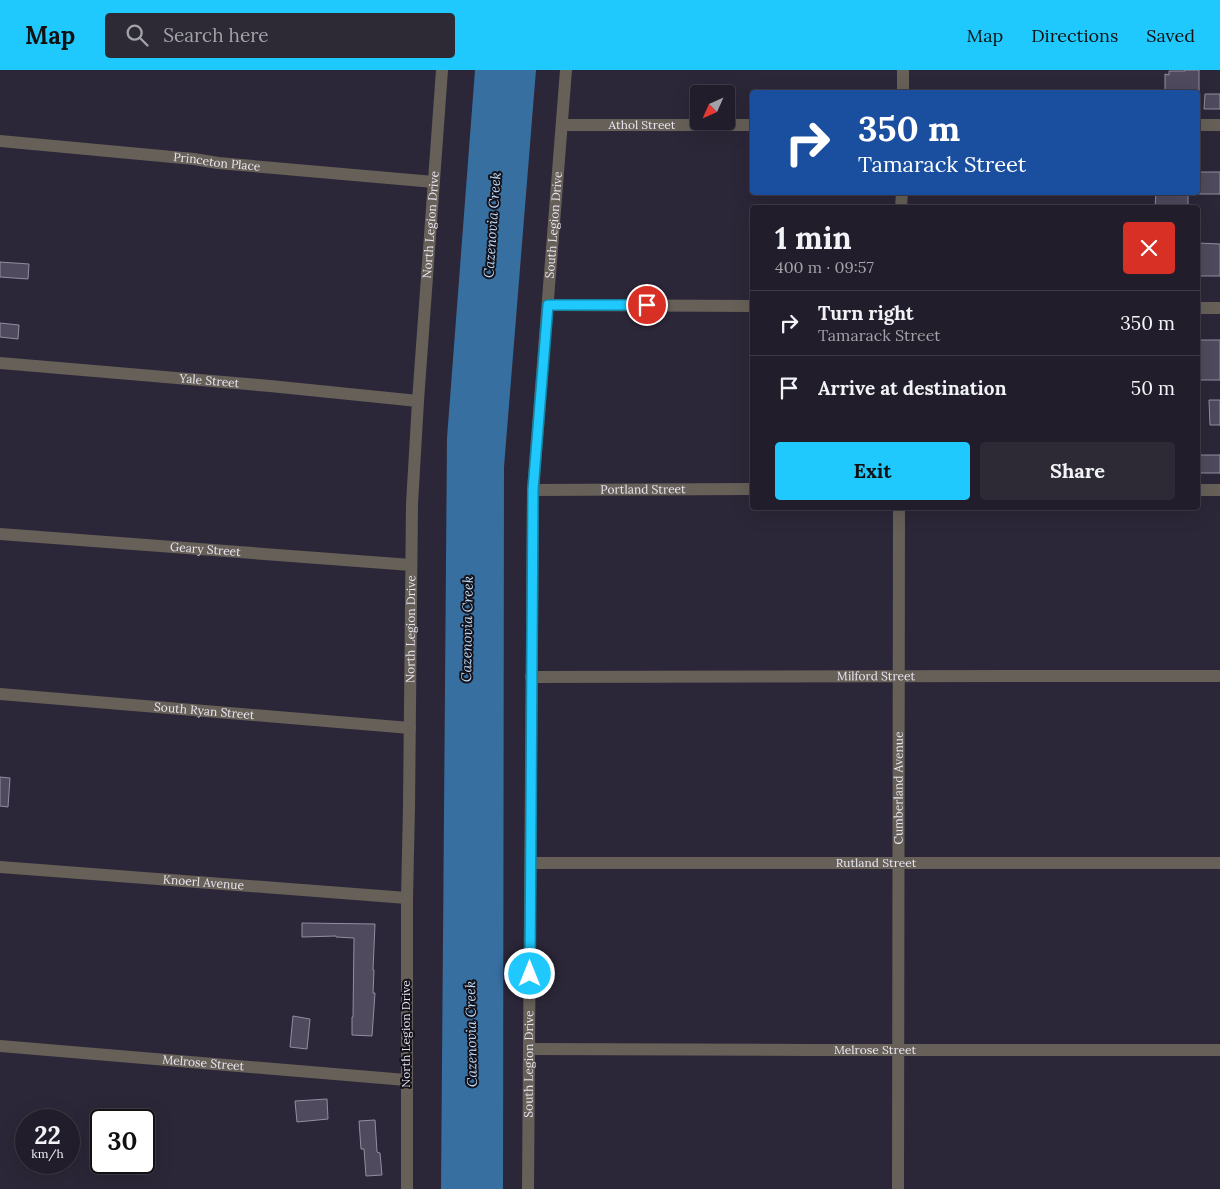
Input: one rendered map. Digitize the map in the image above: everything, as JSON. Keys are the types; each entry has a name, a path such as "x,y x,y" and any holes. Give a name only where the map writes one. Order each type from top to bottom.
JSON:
{"street":[{"name":"North Legion Drive","path":"407,1189 407,898 412,504 442,70"},
{"name":"South Legion Drive","path":"528,1189 533,490 566,70"},
{"path":"903,70 903,90"},
{"name":"Athol Street","path":"562,125 750,125"},
{"path":"1200,125 1220,125"},
{"name":"Princeton Place","path":"0,141 434,182"},
{"path":"548,305 750,306"},
{"path":"1200,308 1220,308"},
{"name":"Yale Street","path":"0,363 261,385 418,401"},
{"name":"Portland Street","path":"533,490 750,489"},
{"path":"1200,490 1220,490"},
{"name":"Cumberland Avenue","path":"898,1189 899,510"},
{"name":"Geary Street","path":"0,534 411,565"},
{"name":"Milford Street","path":"532,677 1220,676"},
{"name":"South Ryan Street","path":"0,694 410,728"},
{"name":"Rutland Street","path":"531,863 1220,863"},
{"name":"Knoerl Avenue","path":"0,867 407,898"},
{"name":"Melrose Street","path":"0,1046 406,1080"},
{"name":"Melrose Street","path":"529,1049 1220,1050"}],"water":[{"name":"Cazenovia Creek","path":"475,70 536,70 504,467 503,1189 441,1189 447,438"}],"building":[{"path":"1199,70 1199,90 1165,90 1165,74 1169,75 1169,71"},
{"path":"1205,94 1220,94 1220,109 1204,109"},
{"path":"1200,172 1220,172 1220,194 1200,194"},
{"path":"1156,195 1188,195 1188,205 1155,205"},
{"path":"1200,243 1220,244 1220,276 1200,276"},
{"path":"0,262 29,264 28,279 0,277"},
{"path":"0,323 19,325 18,339 0,337"},
{"path":"1200,340 1220,340 1220,380 1200,380"},
{"path":"1209,400 1220,400 1220,425 1210,425"},
{"path":"1200,455 1220,455 1220,473 1200,473"},
{"path":"0,777 10,778 8,807 0,806"},
{"path":"302,923 375,924 373,993 375,993 372,1036 352,1035 354,938 336,936 302,937"},
{"path":"293,1016 310,1019 307,1049 290,1047"},
{"path":"327,1099 328,1119 297,1122 295,1101"},
{"path":"375,1120 377,1152 380,1153 382,1175 366,1176 364,1149 361,1149 359,1121"}],"route":[{"path":"530,974 533,490 548,305 647,305"}]}
